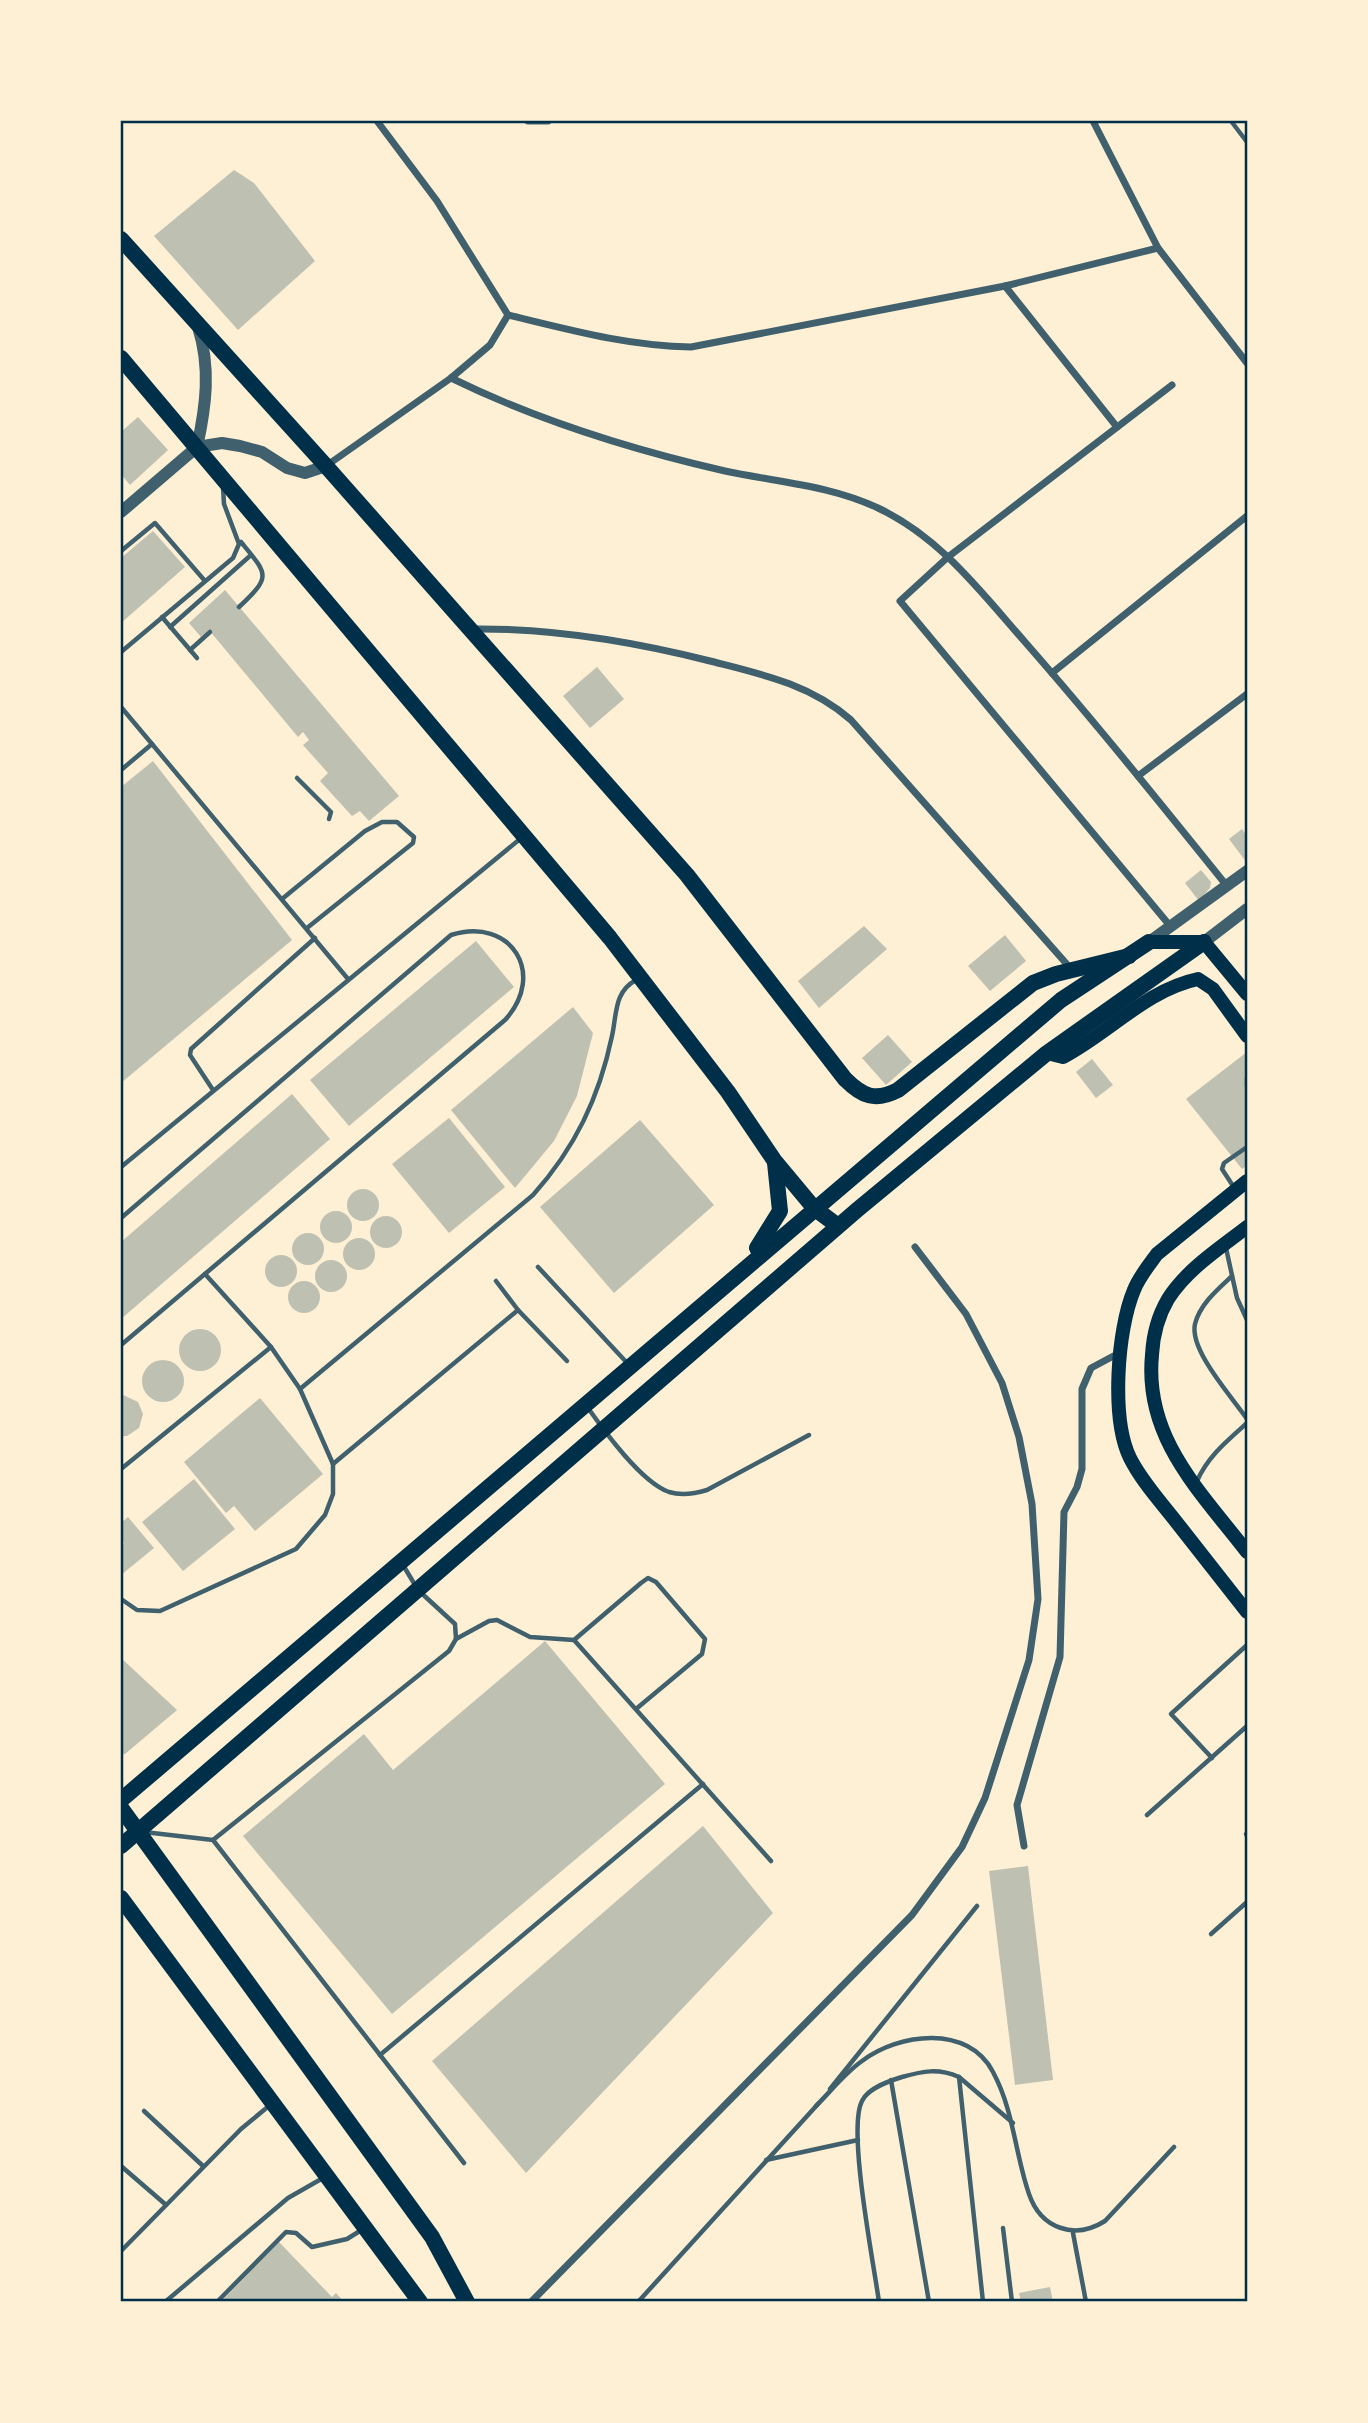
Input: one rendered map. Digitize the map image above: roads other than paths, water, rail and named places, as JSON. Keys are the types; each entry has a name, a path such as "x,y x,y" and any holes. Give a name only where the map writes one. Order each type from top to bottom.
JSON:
{"main road":[{"path":"121,239 195,318 687,875 845,1079 859,1093 872,1098 885,1097 898,1090 1033,983 1129,956"},
{"path":"121,358 640,977 728,1092 774,1160 814,1208 838,1226"},
{"path":"121,1800 1061,1000 1149,942 1204,942"},
{"path":"1204,942 1247,994"},
{"path":"121,1846 857,1210 1047,1053 1204,942"},
{"path":"1047,1053 1063,1057 1084,1046 1149,999 1183,982 1198,979 1213,989 1247,1036"},
{"path":"729,1281 768,1235 780,1211 780,1184 774,1160"},
{"path":"1242,1185 1157,1254 1146,1269 1134,1290 1124,1322 1119,1378 1121,1427 1130,1458 1151,1491 1247,1612"},
{"path":"1247,1227 1192,1271 1168,1300 1153,1334 1149,1379 1155,1416 1172,1452 1247,1552"},
{"path":"121,1808 432,2237 467,2302"},
{"path":"121,1898 367,2227 419,2302"}],"street":[{"path":"377,121 437,201 509,314 612,341 691,347 1005,286 1158,247"},
{"path":"528,121 548,121"},
{"path":"1093,121 1158,247 1247,363"},
{"path":"1005,286 1117,427"},
{"path":"121,513 197,447 222,443 240,446 262,452 287,468 304,473 326,466 451,378 491,345 509,314"},
{"path":"195,318 207,376 206,407 197,447"},
{"path":"451,378 514,408 630,448 727,471 831,490 876,506 908,523 948,557 1052,673 1227,886"},
{"path":"1171,927 900,600 948,557 1172,385"},
{"path":"1052,673 1247,516"},
{"path":"468,629 553,631 658,648 782,680 811,691 833,704 851,720 1073,971"},
{"path":"1138,776 1247,694"},
{"path":"1149,942 1247,871"},
{"path":"1204,942 1247,909"},
{"path":"531,2302 912,1915 962,1847 985,1798 1029,1660 1038,1599 1032,1504 1019,1437 1002,1383 966,1314 915,1247"},
{"path":"1024,1846 1017,1805 1060,1657 1064,1512 1077,1487 1082,1469 1082,1389 1091,1368 1122,1351"}],"lane":[{"path":"1231,121 1247,142"},
{"path":"222,476 224,504 238,538 263,568 265,578 262,586 239,607"},
{"path":"121,551 155,523 205,581"},
{"path":"121,652 233,558 238,549 238,538"},
{"path":"170,627 251,555"},
{"path":"162,617 197,658"},
{"path":"190,650 211,632"},
{"path":"121,707 348,979"},
{"path":"121,770 152,744"},
{"path":"297,778 331,812 329,819"},
{"path":"282,899 373,825 397,822 414,838 413,844 307,928"},
{"path":"121,1167 524,836"},
{"path":"121,1218 451,935 467,930 483,930 498,936 511,946 520,959 524,975 523,992 516,1007 505,1020 121,1345"},
{"path":"213,1090 190,1055 191,1049 314,938"},
{"path":"300,1389 533,1195 555,1171 595,1102 606,1067 618,999 625,986 640,977"},
{"path":"1247,1078 1247,1086"},
{"path":"1242,1185 1222,1169 1224,1163 1247,1147"},
{"path":"1225,1245 1237,1298 1247,1320"},
{"path":"538,1267 629,1366"},
{"path":"121,1599 137,1610 160,1611 296,1549 325,1516 332,1493 333,1464 300,1389 271,1347 205,1274"},
{"path":"1195,1485 1205,1463 1247,1421 1197,1346 1195,1325 1203,1309 1232,1276"},
{"path":"496,1280 518,1310 567,1361"},
{"path":"333,1464 518,1310"},
{"path":"121,1469 271,1347"},
{"path":"584,1404 603,1429 657,1486 670,1492 690,1495 707,1490 809,1435"},
{"path":"401,1561 418,1590 455,1624 456,1639"},
{"path":"574,1640 648,1578 656,1582 705,1639 705,1647 702,1654 636,1709"},
{"path":"139,1831 214,1840 427,1670 449,1651 456,1639 489,1621 497,1620 530,1637 574,1640 771,1861"},
{"path":"1212,1758 1171,1714 1247,1645"},
{"path":"1147,1815 1247,1726"},
{"path":"380,2055 703,1784"},
{"path":"214,1840 464,2163"},
{"path":"1211,1934 1247,1902"},
{"path":"816,2106 977,1906"},
{"path":"638,2302 764,2160 816,2106 862,2061 899,2044 921,2038 941,2038 966,2045 987,2061 1014,2124 1029,2196 1051,2221 1073,2233 1095,2228 1105,2221 1174,2147"},
{"path":"879,2302 858,2140 862,2100 891,2080 938,2070 959,2077 1014,2124"},
{"path":"959,2077 983,2302"},
{"path":"891,2080 929,2302"},
{"path":"121,2251 203,2166 273,2102"},
{"path":"144,2112 203,2166"},
{"path":"764,2160 858,2140"},
{"path":"121,2166 166,2204"},
{"path":"165,2302 288,2198 328,2176"},
{"path":"217,2302 286,2232 296,2233 312,2247 347,2239 367,2227"},
{"path":"1003,2228 1012,2302"},
{"path":"1073,2233 1086,2302"}]}
